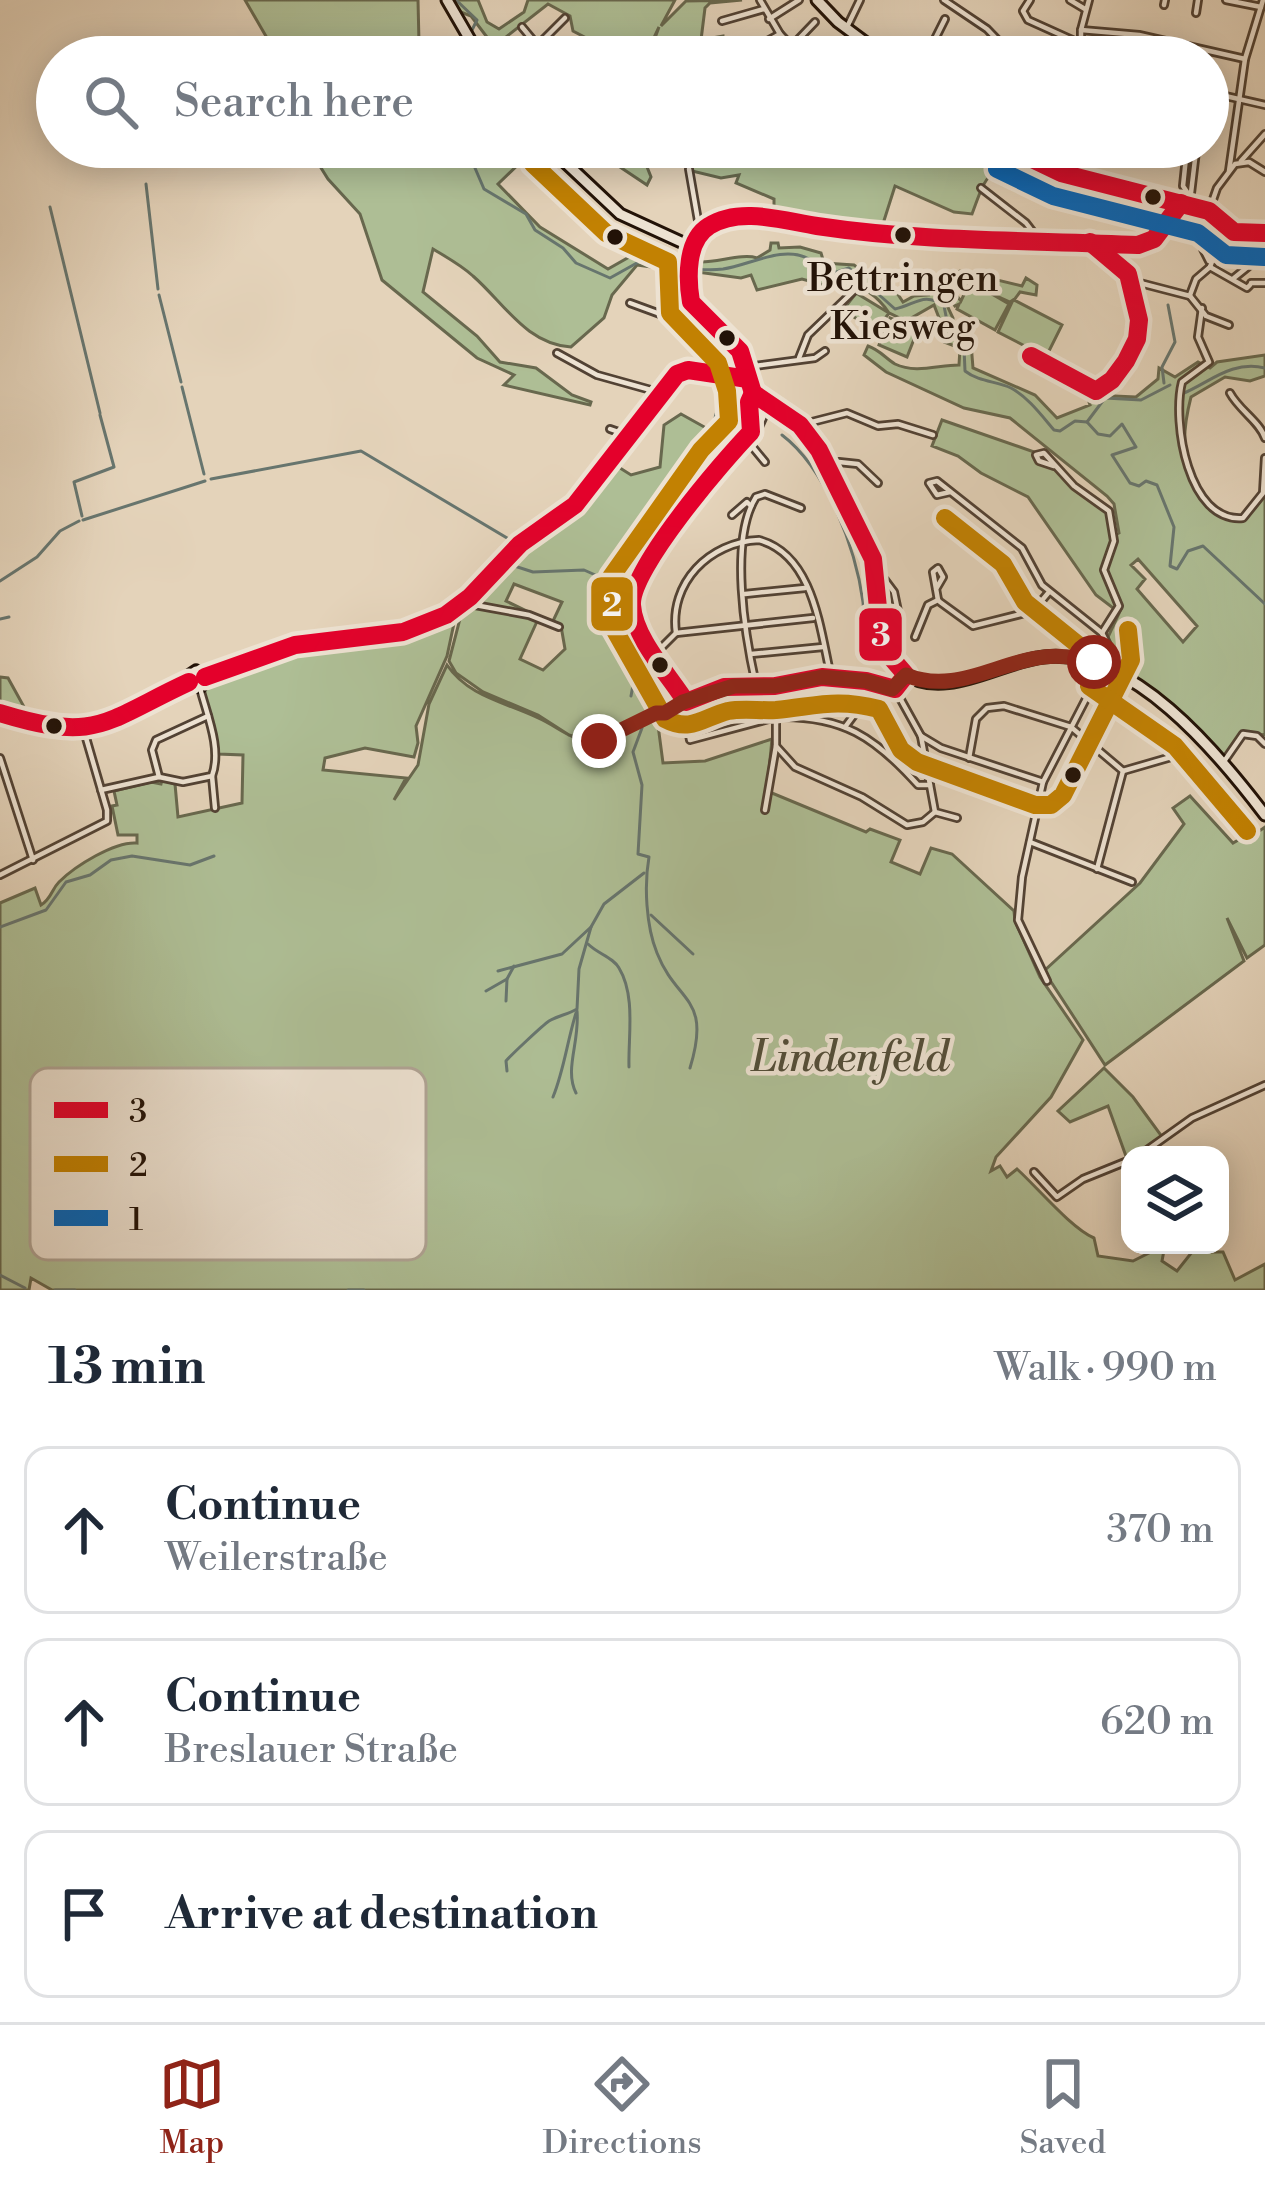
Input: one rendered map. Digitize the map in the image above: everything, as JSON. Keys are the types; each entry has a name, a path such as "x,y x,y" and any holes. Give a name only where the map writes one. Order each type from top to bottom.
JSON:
{"street":[{"path":"447,0 468,36"},
{"path":"760,0 780,34 777,36"},
{"path":"769,19 799,0"},
{"path":"817,0 857,36"},
{"path":"846,29 860,0"},
{"path":"944,0 992,36"},
{"path":"1030,0 1023,11 1032,22 1063,36"},
{"path":"1070,0 1085,8"},
{"path":"1080,36 1089,0"},
{"path":"1196,13 1198,0"},
{"path":"1209,211 1229,171 1237,99 1262,3 1226,0"},
{"path":"722,21 764,9"},
{"path":"548,36 565,18"},
{"path":"936,36 945,19"},
{"path":"802,36 815,22"},
{"path":"522,27 530,36"},
{"path":"1081,30 1147,36"},
{"path":"1229,55 1245,59"},
{"path":"1229,97 1264,105"},
{"path":"1229,171 1265,134"},
{"path":"1241,161 1265,172"},
{"path":"571,168 620,214 692,247"},
{"path":"1050,168 1209,211 1231,244"},
{"path":"1085,178 1087,168"},
{"path":"1185,168 1186,204"},
{"path":"930,785 915,783 892,754 845,727 810,716 776,717 690,740 683,702 635,618 634,583 719,464 751,432 747,373 731,338 691,302 692,247 700,232 714,223 742,216 870,233 1146,243 1186,204 1193,168"},
{"path":"689,170 700,232"},
{"path":"981,188 1026,223 1039,240"},
{"path":"1265,233 1223,234 1203,249 1210,264 1234,278 1249,285 1265,283"},
{"path":"1190,296 1223,234"},
{"path":"1090,242 1148,287 1190,296 1210,318 1229,326"},
{"path":"1234,278 1265,253"},
{"path":"1031,356 1096,391 1106,387 1139,332 1128,274"},
{"path":"799,358 808,335 857,287"},
{"path":"630,303 660,314 691,302"},
{"path":"1202,308 1198,337 1209,362 1188,375 1180,388 1178,423 1194,484 1216,510 1238,520 1263,493 1265,458"},
{"path":"0,713 52,729 84,731 123,719 198,682 295,645 417,628 464,603 502,560 586,493 677,374 688,370 747,373 815,358 825,351"},
{"path":"557,353 597,375 663,393"},
{"path":"1230,393 1265,438"},
{"path":"751,396 800,425 819,450 873,559 882,647 906,675 934,682 962,679 1052,656 1103,666 1184,721 1265,815"},
{"path":"751,396 763,418 751,445 765,462"},
{"path":"800,425 847,413 878,427 898,424 933,435"},
{"path":"610,429 629,436"},
{"path":"839,462 858,464 878,483"},
{"path":"1054,466 1109,511 1114,541 1104,569 1118,600 1117,611 1102,633"},
{"path":"950,492 1022,548 1049,592 1102,633 1109,651 1043,782 1030,842 1018,920 1047,981"},
{"path":"756,685 742,542 751,506 758,495 765,494 801,508"},
{"path":"732,515 747,502 751,506"},
{"path":"676,633 676,602 688,577 708,558 742,542 759,540 777,547 796,565 807,588 831,677"},
{"path":"877,580 885,580 894,592 899,616"},
{"path":"745,594 807,588"},
{"path":"936,589 938,600 974,626 1033,611 1049,592"},
{"path":"915,637 928,605 938,600"},
{"path":"464,603 529,615 559,627"},
{"path":"656,653 676,633 816,618"},
{"path":"751,654 824,646"},
{"path":"895,689 906,675"},
{"path":"599,741 724,687 775,686 831,677 895,689"},
{"path":"198,682 215,753 214,808"},
{"path":"765,810 776,746 775,686"},
{"path":"895,689 921,736 935,812"},
{"path":"845,727 863,703"},
{"path":"969,758 974,724 987,708 1004,706 1071,727 1123,770"},
{"path":"159,777 152,751 156,740 208,716"},
{"path":"0,875 107,821 84,731"},
{"path":"1222,765 1243,734 1257,736 1265,744"},
{"path":"921,736 969,758 1043,782"},
{"path":"776,746 795,767 853,792 903,824 917,825 935,812"},
{"path":"1123,770 1185,754"},
{"path":"0,758 33,860"},
{"path":"1097,868 1123,770"},
{"path":"101,790 159,777 183,782 212,776"},
{"path":"935,812 957,818"},
{"path":"1030,842 1132,882"},
{"path":"1153,1146 1192,1118 1265,1085"},
{"path":"1034,1172 1057,1197 1121,1164"}],"green space":[{"path":"245,0 418,0 419,36 266,36"},
{"path":"451,0 478,0 487,22 499,29 524,12 528,0 675,0 661,26 686,1 742,0 710,3 702,36 656,36 659,27 655,36 583,36 573,31 570,16 548,4 507,36 486,36 471,16 458,11"},
{"path":"321,168 515,168 498,184 540,227 608,269 638,252 689,262 688,272 637,265 612,295 604,318 571,347 528,330 468,272 433,249 423,292 477,336 500,362 536,368 572,395 591,402 504,385 514,375 477,358 382,280 360,214"},
{"path":"622,168 647,168 651,177 647,185"},
{"path":"1000,168 990,176 972,214 954,212 895,186 881,230 774,215 774,199 736,183 739,175 721,178 692,171"},
{"path":"771,243 778,243 779,248 821,253 824,263 854,265 869,276 870,283 897,293 903,302 928,295 926,291 941,278 960,271 1022,286 1026,278 1037,285 1036,295 1020,292 1014,300 1062,325 1046,357 998,332 1013,300 990,293 1009,304 995,330 957,309 959,304 955,306 946,294 952,290 961,301 968,286 959,290 947,285 943,297 953,329 971,343 973,368 1035,395 1057,418 1090,405 1088,399 1093,395 1136,397 1158,379 1159,368 1175,377 1198,362 1210,368 1217,362 1265,355 1265,376 1250,381 1225,377 1191,397 1185,448 1200,492 1226,518 1242,520 1265,490 1265,735 1246,732 1224,760 1193,726 1112,667 1108,637 1121,609 1120,600 1117,611 1096,595 1028,497 932,446 942,420 1037,453 1036,458 1102,503 1112,516 1115,535 1119,533 1114,504 1107,496 1010,418 964,408 886,372 864,355 868,346 903,367 959,365 960,348 944,342 937,332 941,323 934,305 906,321 889,313 868,292 842,281 835,288 802,279 757,290 751,275 697,272 699,262 757,258 770,250","holes":["1138,559 1197,626 1183,642 1137,589 1145,579 1131,565"]},
{"path":"856,293 889,313 876,331 843,310"},
{"path":"890,318 918,329 907,357 879,345"},
{"name":"Lindenfeld","path":"681,414 715,433 621,574 612,611 656,710 663,763 705,761 772,739 767,791 866,832 870,829 900,840 891,862 920,874 931,848 952,854 1014,911 1040,977 1083,1040 1051,1097 996,1157 991,1171 1000,1166 1007,1177 1017,1169 1065,1217 1094,1238 1098,1256 1133,1261 1147,1254 1163,1254 1162,1261 1177,1271 1190,1254 1224,1254 1235,1280 1265,1264 1265,1290 52,1290 31,1278 29,1290 0,1290 0,903 35,888 41,905 59,882 85,862 107,850 137,843 137,835 118,835 114,791 161,784 162,780 175,784 178,817 242,803 243,755 218,754 204,692 215,679 295,650 404,637 456,614 447,656 416,726 414,757 365,748 325,758 323,770 406,778 394,800 418,765 429,704 447,665 476,691 569,735 538,715 483,692 456,673 449,661 462,611 504,561 553,525 612,463 631,475 660,467 664,425","holes":["514,584 562,602 553,621 561,626 565,649 543,670 520,659 539,617 506,601"]},
{"path":"0,677 8,678 29,716 38,715 38,724 0,711"},
{"path":"1190,796 1233,843 1244,842 1265,827 1265,945 1247,958 1227,918 1244,961 1105,1065 1044,971 1140,883 1184,824 1173,808"},
{"path":"1104,1068 1163,1138 1149,1146 1122,1146 1108,1106 1070,1122 1058,1111"}],"waterway":[{"path":"456,0 477,20 470,34"},
{"path":"475,168 484,189 526,214 535,230 576,263 610,278 644,259 713,270 788,254 809,259 814,274 821,277 849,268 895,309 925,299 937,302 944,306 948,326 964,348 965,371 1017,392 1054,430 1075,421 1087,422 1098,434 1110,436 1122,424 1136,447 1112,455 1130,483 1157,485 1174,527 1170,566 1177,569 1188,551 1203,546 1265,604"},
{"path":"146,184 158,289"},
{"path":"50,207 100,413"},
{"path":"159,295 181,382"},
{"path":"1164,383 1162,367 1175,342 1168,305"},
{"path":"1184,393 1232,369 1265,368"},
{"path":"1087,422 1105,398 1141,400 1170,385"},
{"path":"182,387 204,474"},
{"path":"631,696 634,680 625,668 628,655 602,617 612,604 607,596 619,562 638,542 681,460 712,429 720,400 747,393"},
{"path":"82,516 74,482 114,467 100,415"},
{"path":"782,435 813,468 846,535 863,602 863,655"},
{"path":"211,479 361,451 512,541"},
{"path":"83,520 205,481"},
{"path":"0,581 79,521"},
{"path":"508,564 533,572 584,570 609,581"},
{"path":"0,619 9,617"},
{"path":"642,728 633,752 642,785 638,854 649,857 647,905 657,953 694,1013 696,1044 690,1068"},
{"path":"0,927 46,910 66,882 90,875 111,860 132,856 190,865 214,856"},
{"path":"498,971 562,954 591,927 604,904 644,873"},
{"path":"651,915 693,954"},
{"path":"507,1071 506,1061 540,1028 577,1009 579,969 591,927"},
{"path":"588,944 616,964 624,979 629,1067"},
{"path":"486,991 507,979 514,966"},
{"path":"506,1001 507,979"},
{"path":"576,1093 572,1074 577,1011"},
{"path":"553,1097 576,1013"},
{"path":"0,1275 25,1288"},
{"path":"55,1290 75,1290"},
{"path":"348,1290 364,1290"}],"transit line":[{"name":"2","path":"537,168 606,233 668,262 670,313 718,363 727,391 729,421 701,450 611,577 613,627 665,719 690,724 734,710 827,704 879,709 901,750 917,762 1035,805 1051,805 1063,795 1131,660 1128,630"},
{"name":"3","path":"1051,168 1209,211 1234,232 1265,233"},
{"name":"1","path":"997,169 1053,196 1198,233 1226,255 1264,257"},
{"name":"3","path":"753,393 740,351 691,302 692,250 701,232 721,220 762,217 897,235 1138,245 1154,239 1181,203"},
{"name":"3","path":"1031,356 1096,391 1126,361 1137,339 1139,320 1128,274 1090,242"},
{"name":"3","path":"205,677 295,645 403,632 446,615 470,597 520,544 575,505 677,374 688,370 748,379"},
{"name":"3","path":"753,393 800,425 819,450 873,559 882,647 906,675 895,689 822,677 775,686 724,687 686,702 639,630 632,605 635,588 680,516 751,432 753,393"},
{"name":"2","path":"945,518 1003,564 1025,602 1087,652"},
{"name":"3","path":"0,713 59,726 99,724 189,682"},
{"name":"2","path":"1089,686 1175,746 1247,831"}],"place":[{"name":"Bettringen Kiesweg","path":"903,235"}],"route":[{"path":"599,741 724,687 775,686 822,677 892,689 906,675 934,682 969,678 1041,657 1094,662"}]}
